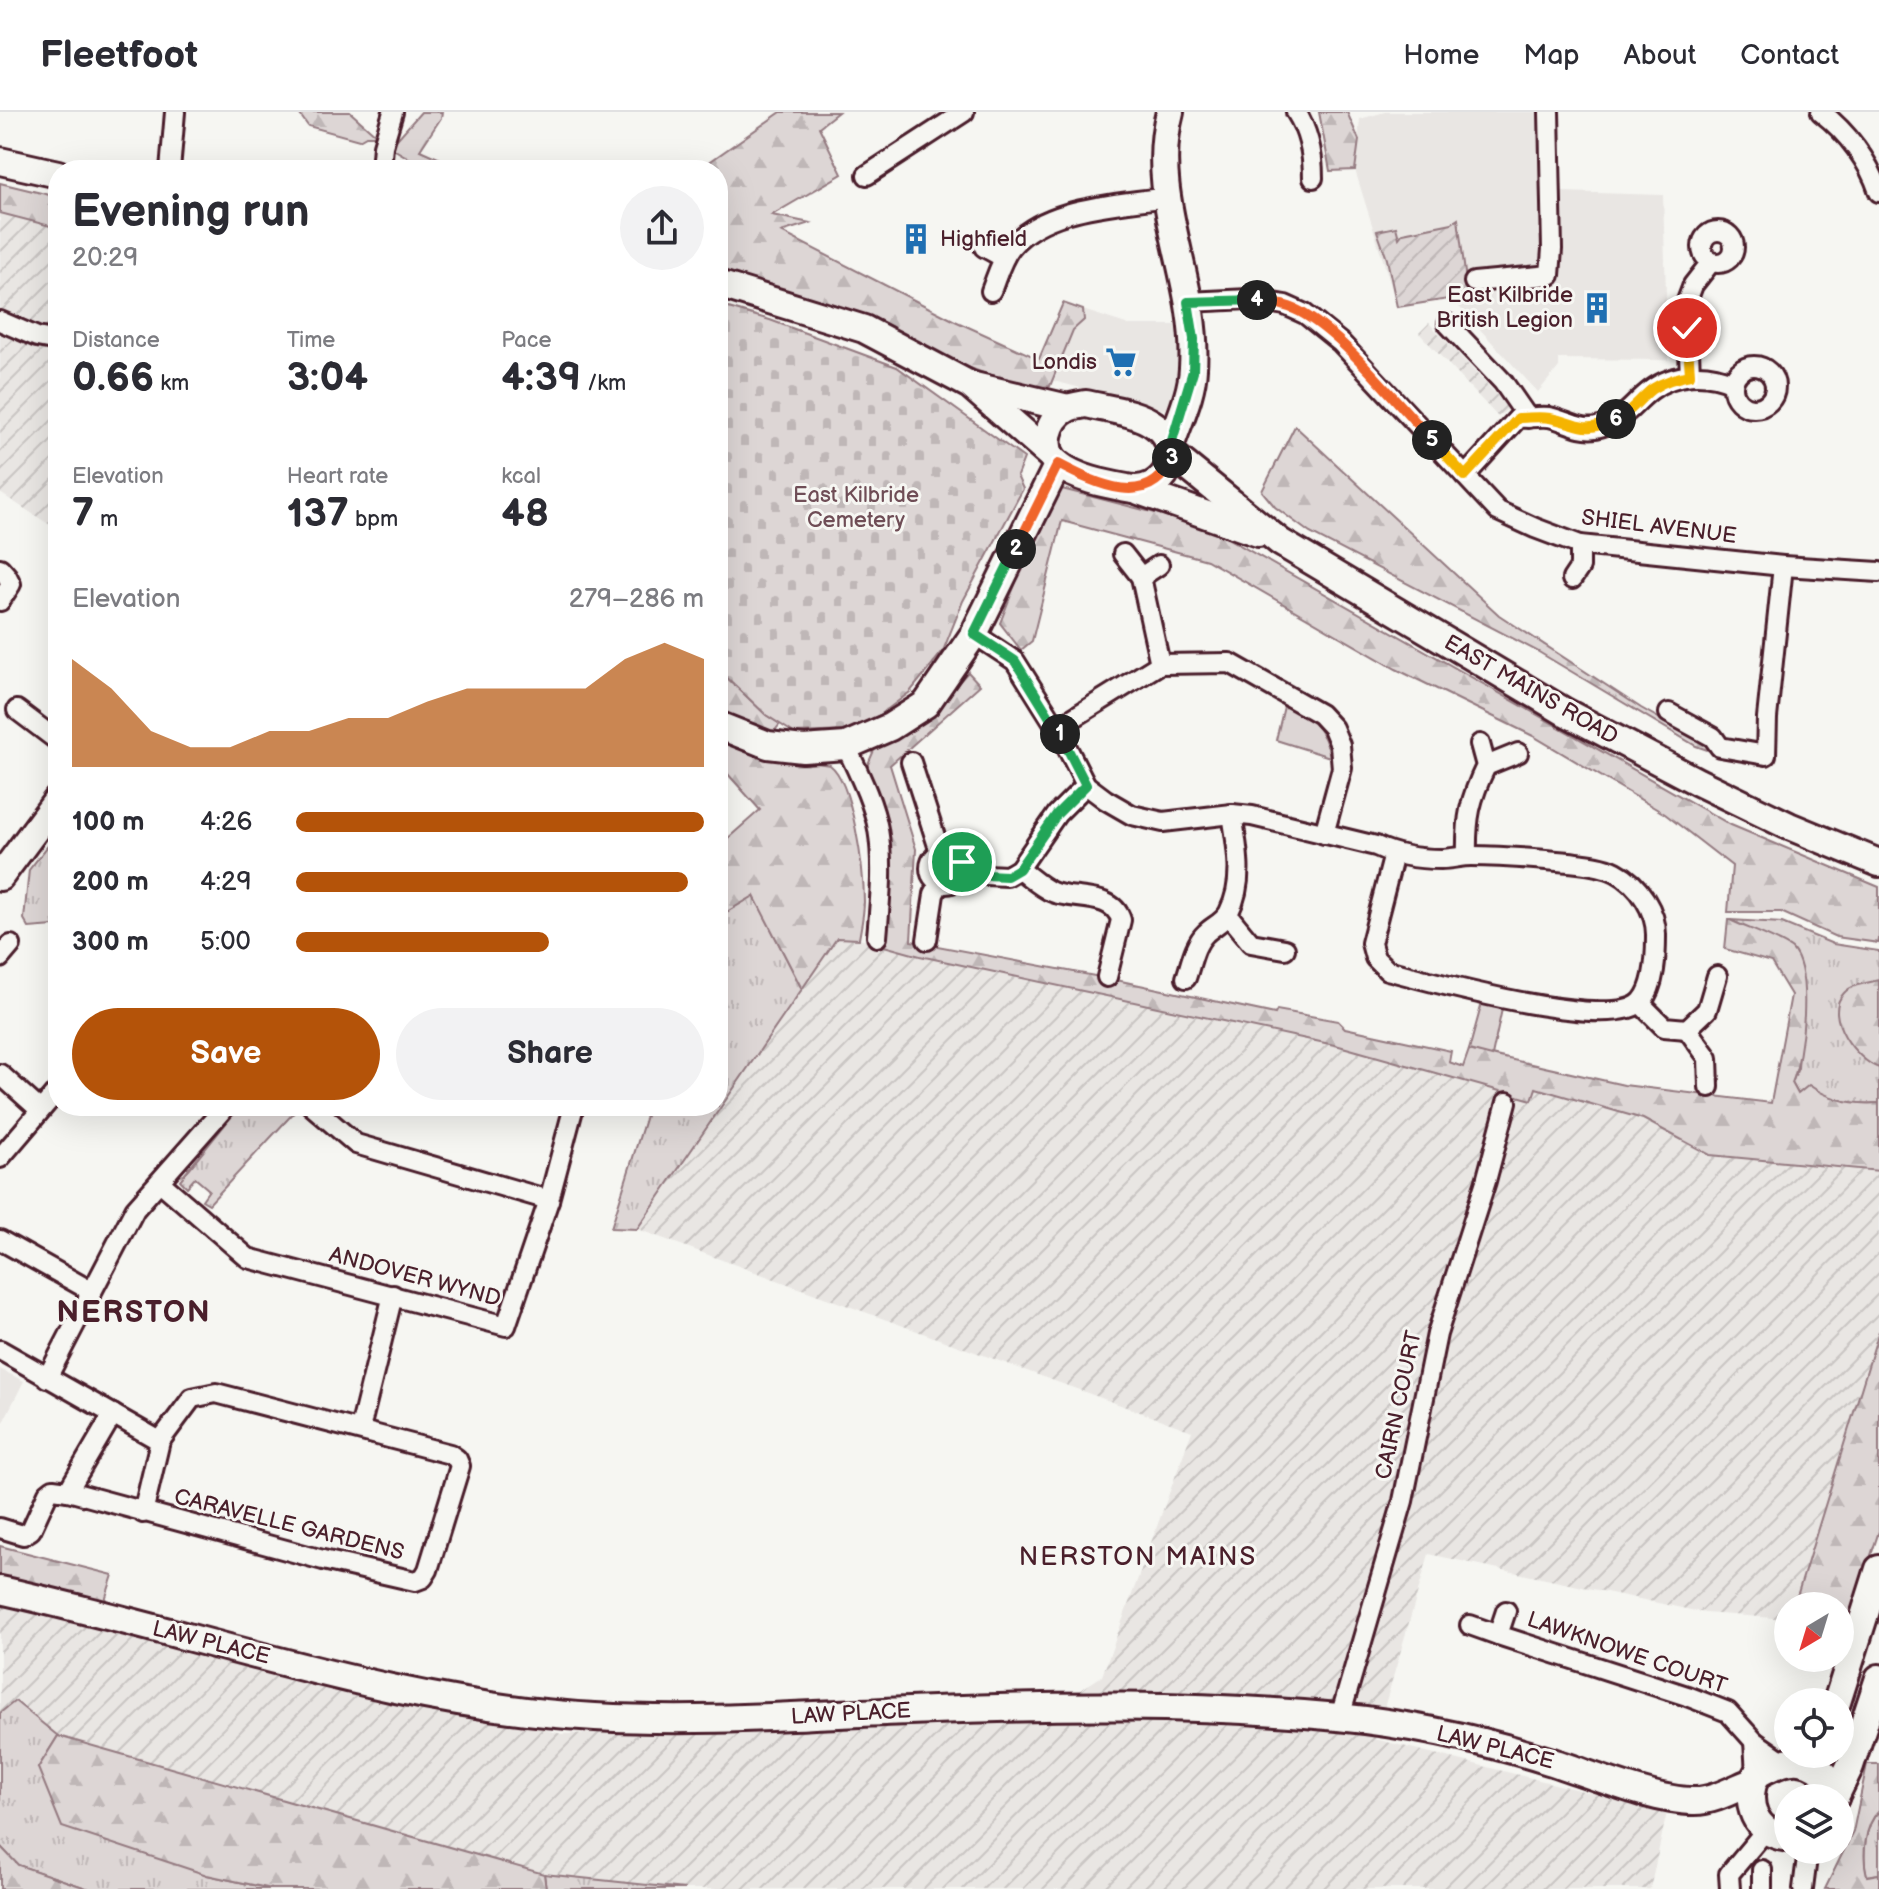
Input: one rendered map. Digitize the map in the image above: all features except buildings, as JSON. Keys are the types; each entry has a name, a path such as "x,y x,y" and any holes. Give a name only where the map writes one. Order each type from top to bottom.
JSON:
{"street":[{"path":"171,160 175,112"},
{"path":"382,160 393,112"},
{"path":"867,175 964,112"},
{"path":"728,287 864,329 970,385 1054,460 1101,483 1139,491 1155,484 1166,472 1193,371 1194,339 1166,197 1164,154 1170,112"},
{"path":"1296,112 1304,123 1313,157 1313,178"},
{"path":"1474,282 1550,275 1549,112"},
{"path":"1821,112 1833,121 1876,170 1879,192"},
{"path":"0,161 48,172"},
{"path":"991,291 1004,258 1023,235 1041,223 1063,214 1166,197"},
{"path":"984,247 1004,258"},
{"path":"1690,375 1687,301 1693,285 1711,262"},
{"name":"SHIEL AVENUE","path":"1188,302 1249,299 1285,305 1305,314 1341,343 1498,511 1580,545 1783,566 1879,572"},
{"path":"0,321 48,339"},
{"path":"1448,324 1503,382 1528,418"},
{"path":"1465,476 1518,418 1549,417 1573,426 1595,428 1627,414 1650,391 1667,381 1690,375 1719,376 1733,383"},
{"path":"970,385 1068,408 1086,404 1126,413 1153,424 1172,450"},
{"path":"728,729 768,745 803,749 846,746 890,727 926,704 974,634 1054,460 1048,433 1054,420 1068,408"},
{"name":"EAST MAINS ROAD","path":"1172,450 1280,542 1565,712 1789,826 1879,863"},
{"name":"EAST MAINS ROAD","path":"1139,491 1280,542"},
{"path":"1572,579 1580,567 1580,545"},
{"path":"1123,554 1141,577 1160,664"},
{"path":"1141,577 1159,565"},
{"path":"1669,713 1713,737 1720,747 1766,755 1783,566"},
{"path":"0,568 11,584 0,601"},
{"path":"974,634 1015,661 1057,728 1086,785 1106,800 1147,820 1175,821 1232,814 1252,816 1376,846 1394,854 1441,859 1506,856 1595,865 1625,877 1642,895 1653,915 1656,933 1650,988 1640,1003 1623,1012 1592,1013 1503,998 1387,970 1375,958 1371,943 1394,854"},
{"path":"1057,728 1160,664 1230,663 1320,714 1333,728 1342,768 1324,834"},
{"path":"17,710 48,733"},
{"path":"1480,744 1486,766"},
{"path":"846,746 863,782 878,828 882,878 877,937"},
{"path":"1467,856 1467,821 1472,794 1486,766 1518,753"},
{"path":"911,762 940,852"},
{"path":"940,852 955,854 963,868 986,875 1007,876 1019,869 1057,814 1086,785"},
{"path":"0,877 48,812"},
{"path":"1186,978 1197,945 1205,933 1228,915 1236,893 1240,866 1232,814"},
{"name":"EAST MAINS ROAD","path":"1789,826 1879,847"},
{"path":"940,852 932,860 930,871 940,883"},
{"path":"940,883 956,881 963,868"},
{"path":"1019,869 1052,892 1111,904 1118,911 1121,920 1107,977"},
{"path":"927,940 934,894 940,883"},
{"path":"1228,915 1251,943 1285,949"},
{"path":"1640,1003 1664,1027 1687,1029 1707,1010 1717,976"},
{"path":"1687,1029 1708,1058 1709,1087"},
{"path":"0,1074 40,1110"},
{"path":"0,1158 48,1101"},
{"name":"CAIRN COURT","path":"1340,1717 1403,1501 1437,1334 1486,1181 1507,1102"},
{"path":"47,1378 135,1209 217,1116"},
{"path":"324,1116 356,1144 549,1200"},
{"name":"ANDOVER WYND","path":"160,1182 248,1258 506,1326 549,1200 571,1116"},
{"path":"0,1240 91,1291"},
{"path":"360,1429 393,1295"},
{"path":"0,1350 160,1441"},
{"name":"CARAVELLE GARDENS","path":"216,1393 360,1429 450,1454 460,1466 428,1570 420,1580 336,1563 143,1513 160,1441 192,1398 216,1393"},
{"path":"68,1491 113,1414"},
{"path":"0,1528 23,1535 31,1530 48,1493 53,1489 143,1513"},
{"path":"1854,1648 1879,1569"},
{"name":"LAW PLACE","path":"0,1590 433,1697 492,1708 592,1717 737,1720 910,1711 1151,1705 1340,1717 1463,1736 1692,1802 1705,1800 1775,1768"},
{"name":"LAWKNOWE COURT","path":"1506,1611 1498,1635 1728,1712 1754,1741 1774,1750"},
{"path":"1470,1625 1498,1635"},
{"path":"1854,1659 1879,1667"},
{"path":"1842,1784 1879,1678"},
{"path":"1730,1889 1729,1874 1769,1828 1751,1803 1755,1778 1754,1741"},
{"path":"1817,1768 1832,1784"},
{"name":"LAW PLACE","path":"1705,1800 1769,1828"},
{"path":"1803,1889 1806,1864"},
{"path":"1762,1870 1762,1889"}],"shaded area":[{"path":"1385,112 1558,112 1562,192 1663,195 1668,360 1559,359 1559,367 1538,392 1450,297 1396,302 1355,170 1360,119"},
{"path":"0,213 48,225 48,524 0,493"},
{"path":"1083,310 1129,325 1183,325 1184,377 1165,410 1054,381 1073,330 1084,320"},
{"path":"1429,323 1509,408 1498,417 1419,333"},
{"path":"837,938 859,939 920,956 1339,1046 1532,1100 1535,1087 1643,1119 1710,1155 1879,1171 1879,1331 1798,1592 1774,1592 1774,1618 1705,1613 1429,1554 1375,1739 1667,1812 1650,1889 685,1889 544,1874 58,1736 15,1701 0,1713 0,1593 562,1734 1038,1718 1102,1676 1192,1431 637,1229 715,1116 728,1116 728,1097"},
{"path":"0,1369 24,1381 0,1428"}],"green space":[{"path":"298,112 350,112 377,136 359,140 308,126"},
{"path":"421,112 442,112 420,150 442,160 412,160 390,147"},
{"path":"781,112 838,112 819,127 842,174 772,215 810,223 781,232 955,321 1039,359 1063,303 1083,310 1084,320 1073,330 1050,386 1037,388 994,377 728,277 728,160 712,160"},
{"path":"1319,112 1347,112 1359,140 1355,170 1330,171"},
{"path":"0,183 48,195 48,225 0,213"},
{"path":"1458,219 1468,296 1397,307 1387,259 1377,231 1396,227 1399,238 1403,233"},
{"name":"East Kilbride Cemetery","path":"728,308 770,320 897,367 1024,458 1017,476 1023,489 963,601 943,651 910,692 880,715 849,731 794,733 766,715 728,679"},
{"path":"1295,426 1499,615 1641,708 1725,756 1696,746 1537,651 1310,533 1275,507 1262,491"},
{"path":"1062,489 1206,526 1731,825 1879,887 1879,943 1836,937 1781,912 1728,912 1732,866 1665,814 1533,736 1396,669 1207,560 1062,521 1032,641 1021,650 1000,623 1048,501"},
{"path":"968,672 980,685 890,765 916,849 911,941 1275,1014 1277,1010 1338,1021 1345,1028 1451,1051 1449,1062 1463,1067 1469,1050 1624,1085 1771,1103 1791,995 1771,962 1725,949 1730,920 1792,949 1802,976 1804,1014 1800,1054 1792,1083 1798,1094 1809,1085 1842,1100 1879,1103 1879,1171 1710,1155 1643,1119 1536,1088 1532,1100 1339,1046 884,946 888,908 888,844 867,777 868,764 875,748 929,715"},
{"path":"728,679 766,715 780,724 773,733 728,714"},
{"path":"1285,702 1315,724 1324,738 1330,757 1276,740"},
{"path":"728,742 755,754 830,765 845,789 856,829 864,907 859,939 837,938 802,989 754,896 728,911 728,838 760,810 728,774"},
{"path":"48,846 48,926 29,928 24,919 29,870"},
{"path":"754,895 802,989 728,1097 728,911"},
{"path":"1730,920 1782,923 1833,944 1879,951 1879,1103 1842,1100 1809,1086 1798,1094 1792,1083 1798,1068 1803,990 1753,932"},
{"path":"1879,980 1879,1068 1852,1047 1837,1013 1838,1003 1847,990"},
{"path":"1482,1003 1502,1009 1492,1056 1469,1050"},
{"path":"232,1116 291,1116 209,1204 202,1200 209,1190 195,1178 187,1187 180,1180"},
{"path":"646,1116 715,1116 637,1229 611,1228"},
{"path":"1879,1331 1879,1531 1854,1607 1854,1592 1798,1592"},
{"path":"0,1546 113,1575 104,1603 0,1577"},
{"path":"15,1701 58,1736 38,1768 207,1875 272,1889 89,1889 18,1865 0,1846 0,1713"},
{"path":"58,1736 544,1874 546,1889 272,1889 207,1875 62,1827 38,1768"},
{"path":"1867,1764 1879,1764 1879,1811 1867,1833 1865,1860 1867,1876 1879,1874 1879,1889 1825,1889 1837,1864 1854,1864 1854,1827"},
{"path":"1879,1811 1879,1874 1867,1876 1866,1842 1870,1824"},
{"path":"0,1846 18,1865 89,1889 0,1889"},
{"path":"544,1874 685,1889 546,1889"}],"place":[{"name":"Highfield","path":"916,239"},
{"name":"East Kilbride British Legion","path":"1597,308"},
{"name":"Londis","path":"1121,362"}],"district":[{"name":"NERSTON","path":"134,1313"},
{"name":"NERSTON MAINS","path":"1138,1557"}],"route":[{"path":"962,862 963,868 986,875 1007,876 1019,869 1057,814 1086,785 1057,728 1015,661 974,634 1058,464 1101,483 1139,491 1155,484 1166,472 1173,455 1171,444 1193,371 1194,339 1188,302 1249,299 1285,305 1305,314 1341,343 1465,476 1518,418 1549,417 1573,426 1595,428 1627,414 1650,391 1667,381 1690,375 1687,328"}]}
